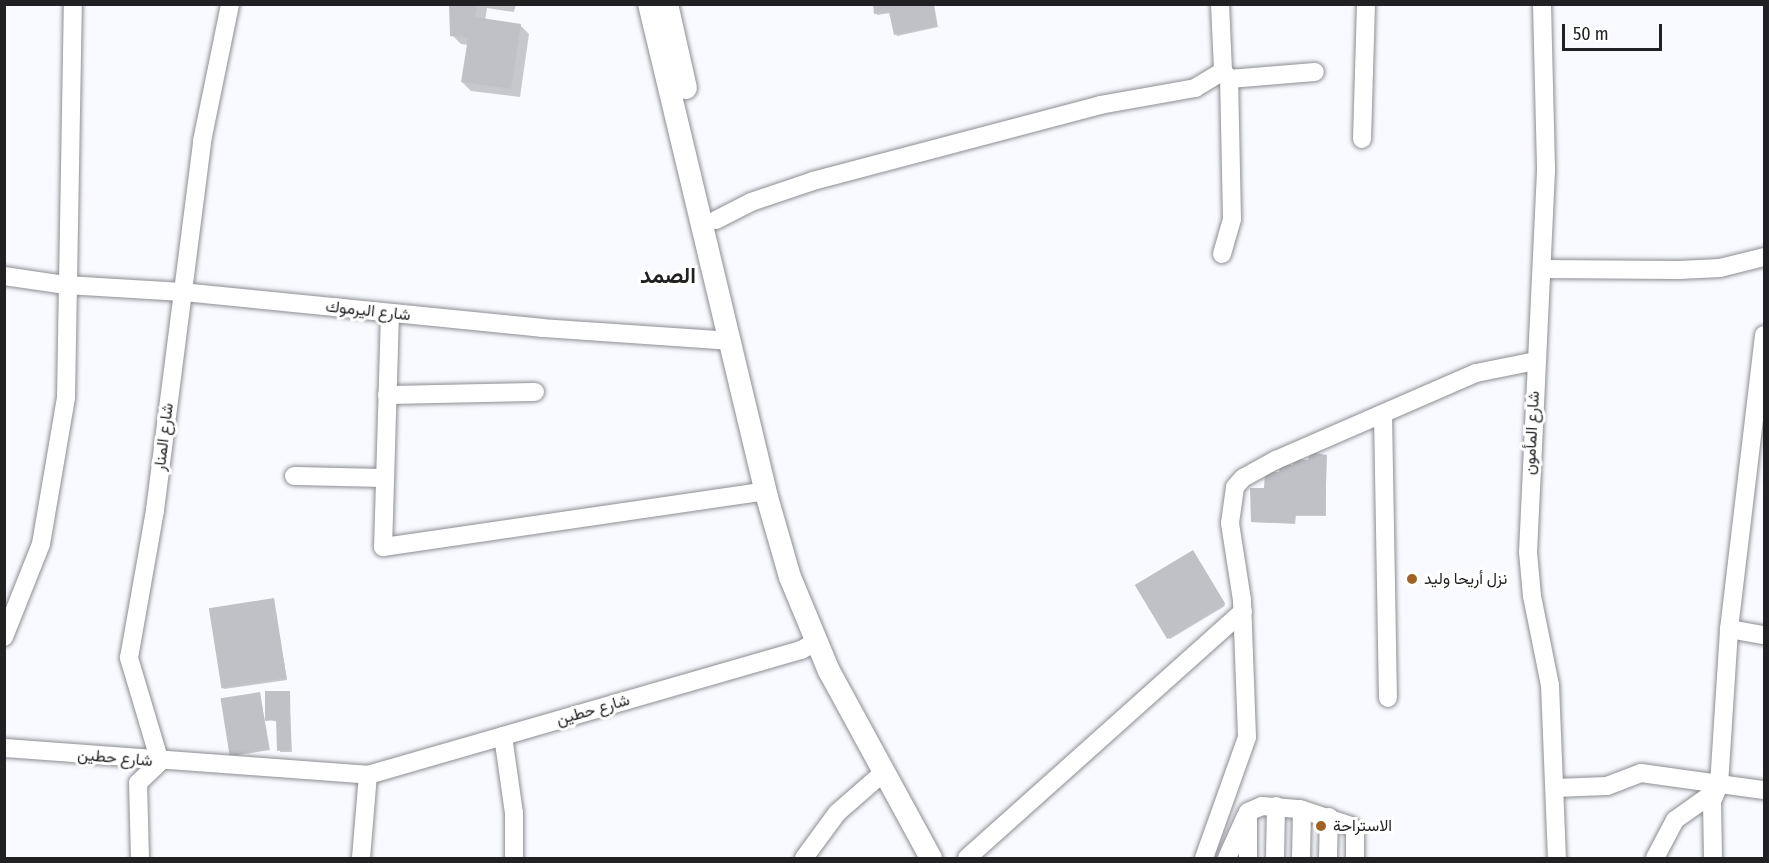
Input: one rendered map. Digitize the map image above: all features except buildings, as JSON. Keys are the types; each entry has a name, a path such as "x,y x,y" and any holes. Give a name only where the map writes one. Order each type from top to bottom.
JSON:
{"main road":[{"path":"650,4 766,491 790,577 816,642 930,858"},
{"path":"667,4 779,493 814,604 832,648 944,858"}],"street":[{"path":"4,637 40,544 66,398 66,285 74,4"},
{"name":"شارع المنار","path":"160,762 129,658 155,510 202,141 230,4"},
{"path":"1220,4 1226,75 1232,219 1222,254"},
{"path":"1362,139 1366,4"},
{"name":"شارع المأمون","path":"1542,4 1546,171 1528,552 1532,596 1550,685 1557,858"},
{"path":"716,220 751,202 813,182 1100,105 1194,88 1226,75 1315,72"},
{"path":"1542,269 1720,268 1764,258"},
{"name":"شارع اليرموك","path":"4,276 66,285 183,292 390,314 731,341"},
{"path":"390,314 383,547 766,491"},
{"path":"1713,858 1712,801 1717,788 1729,629 1764,339"},
{"path":"1204,858 1247,737 1243,611 1230,523 1235,487 1242,477 1276,460 1476,373 1536,361"},
{"path":"387,395 535,392"},
{"path":"1383,414 1388,698"},
{"path":"294,476 385,478"},
{"path":"967,858 1243,611"},
{"path":"1729,629 1764,635"},
{"name":"شارع حطين","path":"4,748 160,762 369,775 801,650 816,642"},
{"path":"503,736 514,813 513,858"},
{"path":"140,858 138,783 160,762"},
{"path":"804,858 837,813 884,772"},
{"path":"1555,788 1607,786 1641,773 1717,788 1764,790"},
{"path":"361,858 369,775"},
{"path":"1655,858 1675,820 1717,788"},
{"path":"1275,858 1276,806"},
{"path":"1227,858 1248,812 1253,807 1276,806 1329,817 1351,826 1355,832 1355,858"},
{"path":"1301,858 1302,810"},
{"path":"1248,812 1248,858"},
{"path":"1328,858 1329,817"}],"place":[{"name":"نزل أريحا وليد","path":"1412,579"},
{"name":"الاستراحة","path":"1321,826"}],"district":[{"name":"الصمد","path":"668,276"}]}
